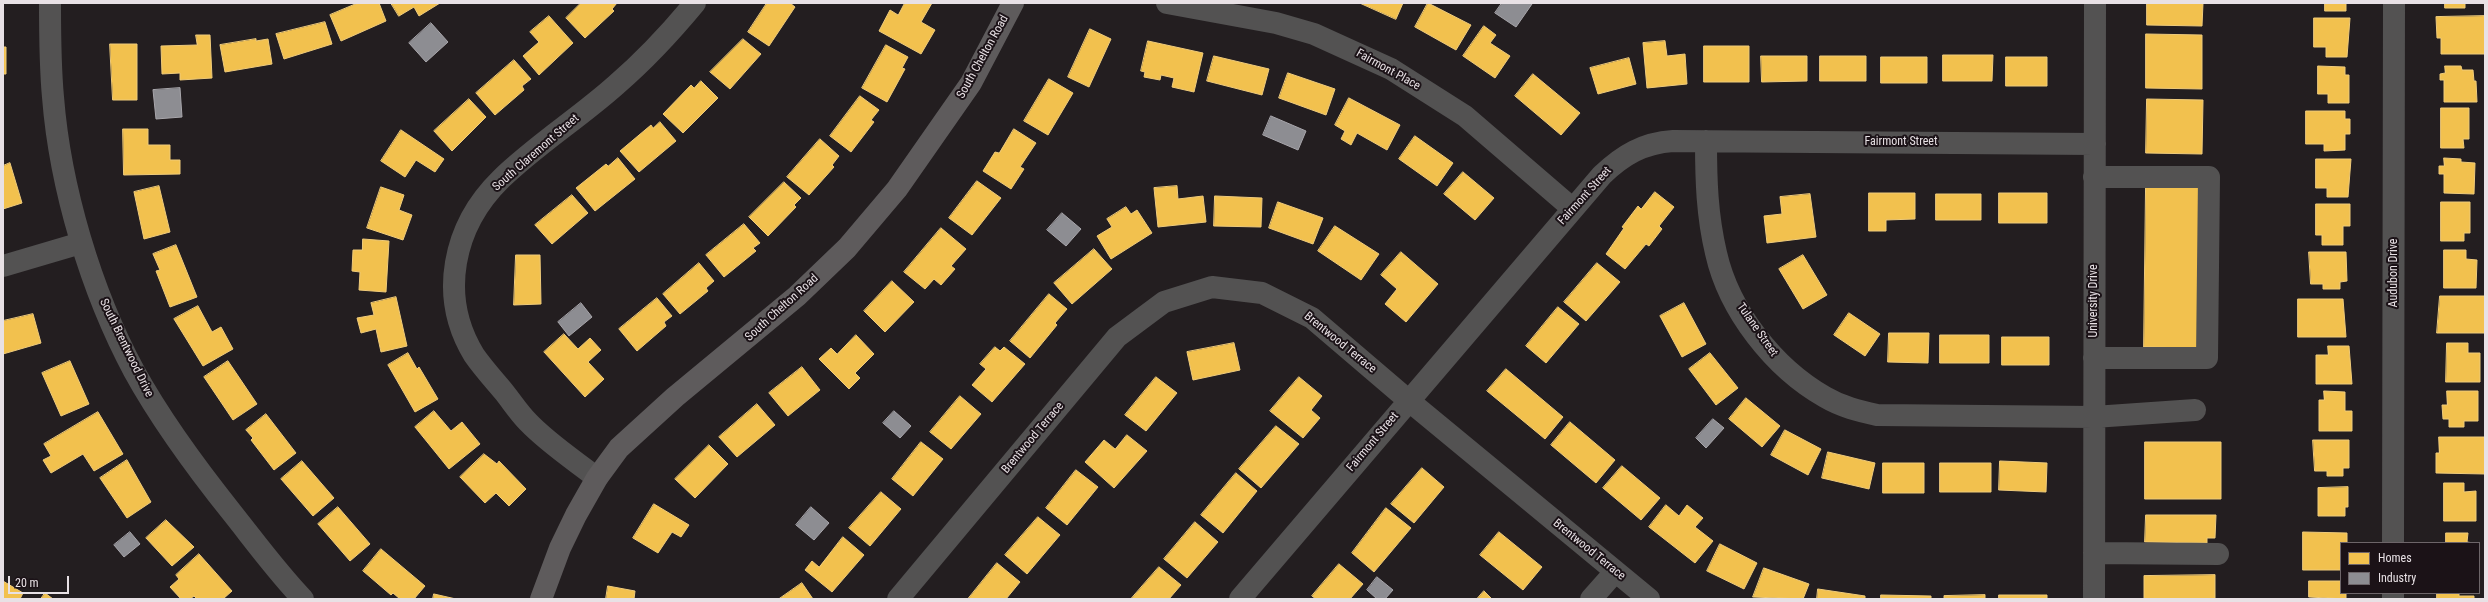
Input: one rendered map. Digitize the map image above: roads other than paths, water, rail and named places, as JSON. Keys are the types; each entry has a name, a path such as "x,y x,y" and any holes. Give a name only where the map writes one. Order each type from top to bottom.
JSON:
{"main road":[{"name":"South Chelton Road","path":"541,599 560,548 597,478 619,448 647,422 792,301 847,248 897,189 971,83 1013,3"}],"street":[{"name":"South Brentwood Drive","path":"50,3 50,59 56,125 81,242 104,305 134,370 166,424 206,480 303,599"},
{"name":"South Claremont Street","path":"597,478 528,422 474,355 463,331 456,303 454,278 457,249 467,224 482,201 501,179 616,85 667,36 695,3"},
{"name":"Fairmont Place","path":"1168,3 1276,22 1314,34 1378,63 1465,116 1573,209"},
{"name":"University Drive","path":"2094,599 2095,3"},
{"name":"Audubon Drive","path":"2393,542 2394,3"},
{"name":"Fairmont Street","path":"1240,599 1408,400 1602,175 1618,160 1637,149 1656,142 1706,141 2095,144"},
{"name":"Tulane Street","path":"1706,141 1705,191 1716,254 1727,285 1743,314 1761,341 1781,364 1801,380 1838,403 1851,409 1877,415 2094,417 2195,410"},
{"path":"2094,177 2209,177 2207,358 2094,358"},
{"path":"3,266 81,242"},
{"name":"Brentwood Terrace","path":"898,599 1117,337 1164,302 1212,287 1262,293 1312,318 1408,400 1649,599"},
{"path":"2094,553 2218,554"},
{"path":"1591,599 1615,572"}]}
